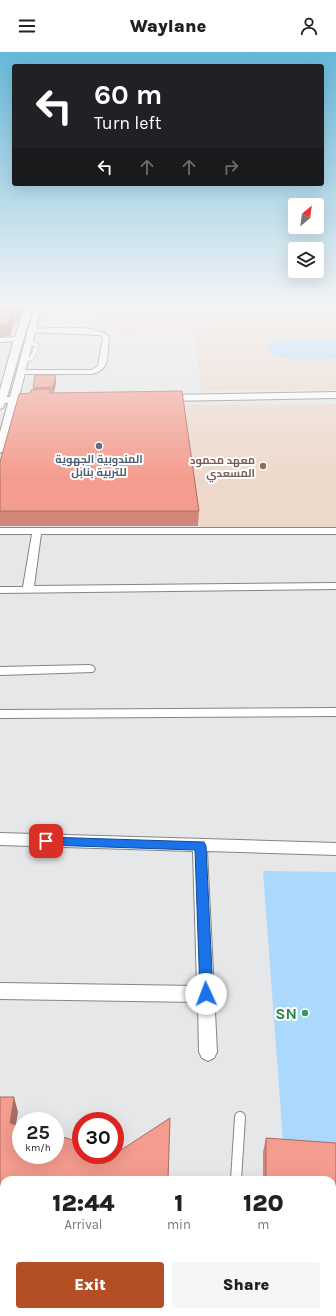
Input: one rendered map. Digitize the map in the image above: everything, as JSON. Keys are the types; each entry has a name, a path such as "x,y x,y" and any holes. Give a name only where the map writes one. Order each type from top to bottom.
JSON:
{"street":[{"path":"12,363 1,402 13,400 44,400"},
{"path":"0,450 22,363"},
{"path":"20,372 91,372 102,367 103,363"},
{"path":"155,398 336,395"},
{"path":"0,531 336,531"},
{"path":"28,590 37,531"},
{"path":"0,590 336,586"},
{"path":"0,671 89,669"},
{"path":"0,714 336,712"},
{"path":"0,839 336,849"},
{"path":"200,846 208,1052"},
{"path":"0,991 206,994"}],"lane":[{"path":"236,1176 240,1117"}],"shaded area":[{"path":"198,363 336,363 336,390 201,391"},
{"name":"معهد محمود المسعدي","path":"336,404 336,527 199,527 182,405"},
{"name":"SN","path":"263,871 336,872 336,1156 284,1154"}],"building":[{"path":"35,375 56,375 53,387 33,388"},
{"name":"المندوبية الجهوية للتربية بنابل","path":"50,389 49,393 182,391 199,511 0,511 0,462 19,394 30,393 31,390"},
{"path":"0,1097 14,1097 10,1123 12,1124 12,1164 64,1164 64,1137 72,1140 72,1164 124,1164 124,1148 170,1118 168,1176 0,1176"},
{"path":"266,1138 336,1143 336,1176 266,1176"}],"place":[{"name":"المندوبية الجهوية للتربية بنابل","path":"99,446"},
{"name":"معهد محمود المسعدي","path":"263,466"},
{"name":"SN","path":"305,1013"}],"route":[{"path":"46,841 200,846 206,994"}]}
